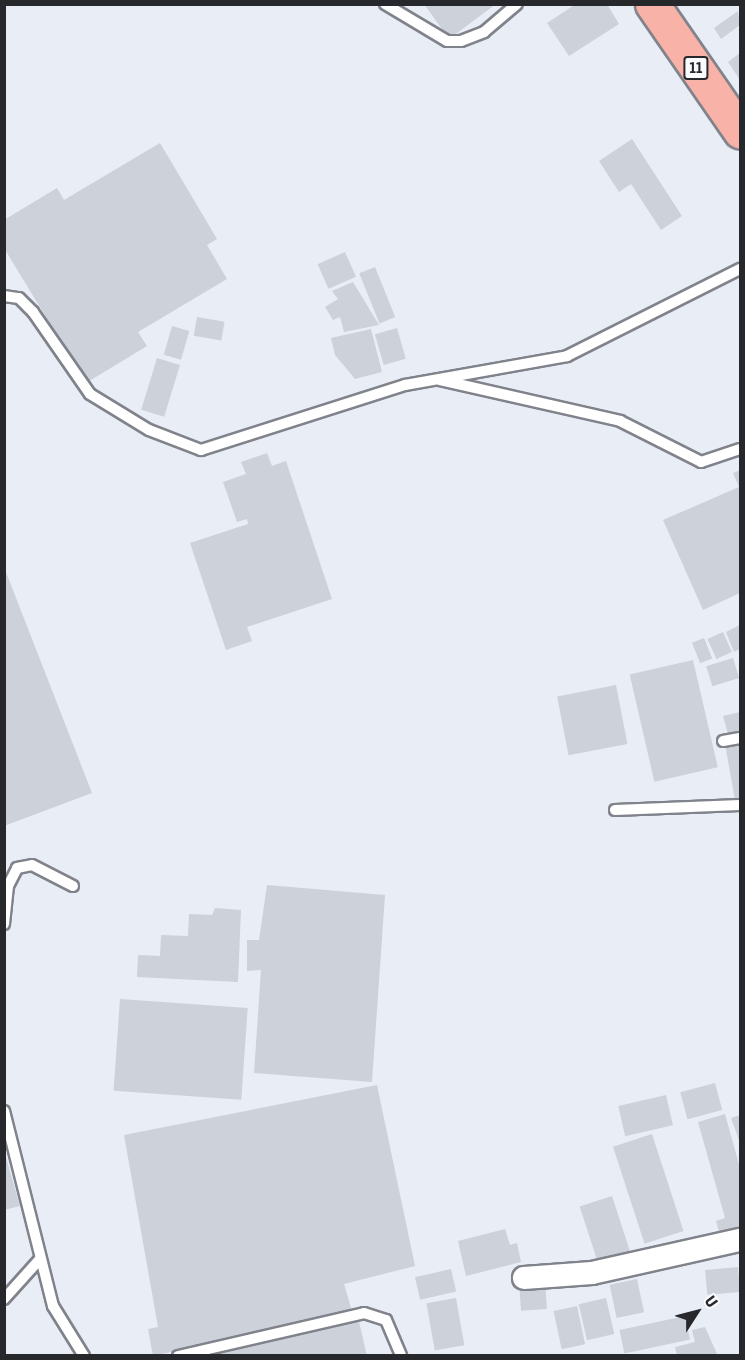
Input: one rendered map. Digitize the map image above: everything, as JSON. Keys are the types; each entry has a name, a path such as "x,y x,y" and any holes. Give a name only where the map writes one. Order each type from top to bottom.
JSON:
{"highway":[{"name":"11","path":"652,4 741,131"}],"street":[{"path":"524,1278 592,1273 741,1240"}],"lane":[{"path":"385,4 447,41 461,41 484,32 517,4"},
{"path":"4,296 19,298 33,312 90,394 187,448 222,446 434,379 567,356 601,343 741,269"},
{"path":"434,379 620,421 701,462 741,449"},
{"path":"723,741 741,738"},
{"path":"615,810 741,805"},
{"path":"4,924 8,885 17,868 32,865 73,886"},
{"path":"4,1111 53,1306 84,1356"},
{"path":"4,1299 40,1259"},
{"path":"178,1356 364,1313 386,1320 401,1356"}],"building":[{"path":"424,4 496,4 449,39"},
{"path":"576,4 607,4 619,24 569,56 547,23"},
{"path":"738,11 740,25 721,39 714,28"},
{"path":"740,53 740,80 728,62"},
{"path":"632,139 682,216 661,230 631,184 619,192 599,161"},
{"path":"160,143 217,239 207,245 227,279 138,332 147,346 86,383 4,248 4,220 57,188 64,200"},
{"path":"345,252 356,277 329,289 318,264"},
{"path":"375,267 395,317 379,323 359,273"},
{"path":"353,282 379,325 344,332 340,317 333,320 325,307 338,299 332,291"},
{"path":"197,317 225,322 221,341 194,336"},
{"path":"172,326 189,331 181,360 164,355"},
{"path":"397,328 406,359 384,365 375,334"},
{"path":"371,329 382,372 355,379 335,355 331,338"},
{"path":"157,358 180,365 164,417 141,410"},
{"path":"267,453 272,466 286,461 332,599 247,627 252,641 226,650 190,543 248,524 247,519 237,522 223,482 246,474 241,462"},
{"path":"740,470 740,593 703,610 663,520 739,487 733,473"},
{"path":"4,567 92,793 4,826"},
{"path":"740,625 740,649 734,652 726,632"},
{"path":"723,632 732,652 716,659 707,639"},
{"path":"704,638 712,658 700,663 692,643"},
{"path":"733,658 739,678 712,686 706,666"},
{"path":"693,660 718,767 654,782 630,675"},
{"path":"616,685 627,744 569,755 557,696"},
{"path":"740,712 740,731 728,734 723,716"},
{"path":"740,742 740,799 735,800 725,744"},
{"path":"267,885 385,895 372,1082 254,1073 261,970 247,971 247,940 259,940"},
{"path":"215,908 241,910 238,982 137,977 138,955 160,956 161,935 188,936 189,914 212,915"},
{"path":"120,999 248,1008 241,1100 114,1091"},
{"path":"715,1083 722,1110 687,1119 680,1092"},
{"path":"377,1085 415,1266 344,1284 352,1311 153,1356 148,1329 158,1327 124,1135"},
{"path":"666,1095 673,1125 625,1136 618,1106"},
{"path":"725,1114 740,1168 740,1233 721,1239 716,1221 725,1218 698,1122"},
{"path":"740,1115 740,1143 731,1118"},
{"path":"652,1134 684,1231 645,1244 613,1147"},
{"path":"4,1155 20,1206 4,1210"},
{"path":"612,1196 631,1253 598,1264 580,1207"},
{"path":"505,1229 510,1245 517,1243 521,1262 466,1276 458,1241"},
{"path":"738,1267 740,1292 707,1295 705,1270"},
{"path":"451,1269 456,1291 420,1300 415,1277"},
{"path":"637,1279 644,1312 617,1318 610,1285"},
{"path":"545,1281 547,1309 521,1311 519,1283"},
{"path":"456,1298 464,1345 435,1350 426,1303"},
{"path":"606,1298 614,1334 587,1340 579,1304"},
{"path":"577,1306 585,1344 562,1349 554,1311"},
{"path":"685,1316 690,1339 624,1353 619,1330"},
{"path":"358,1317 367,1356 198,1356"},
{"path":"705,1327 718,1356 677,1356 675,1347 695,1342 692,1330"}]}
